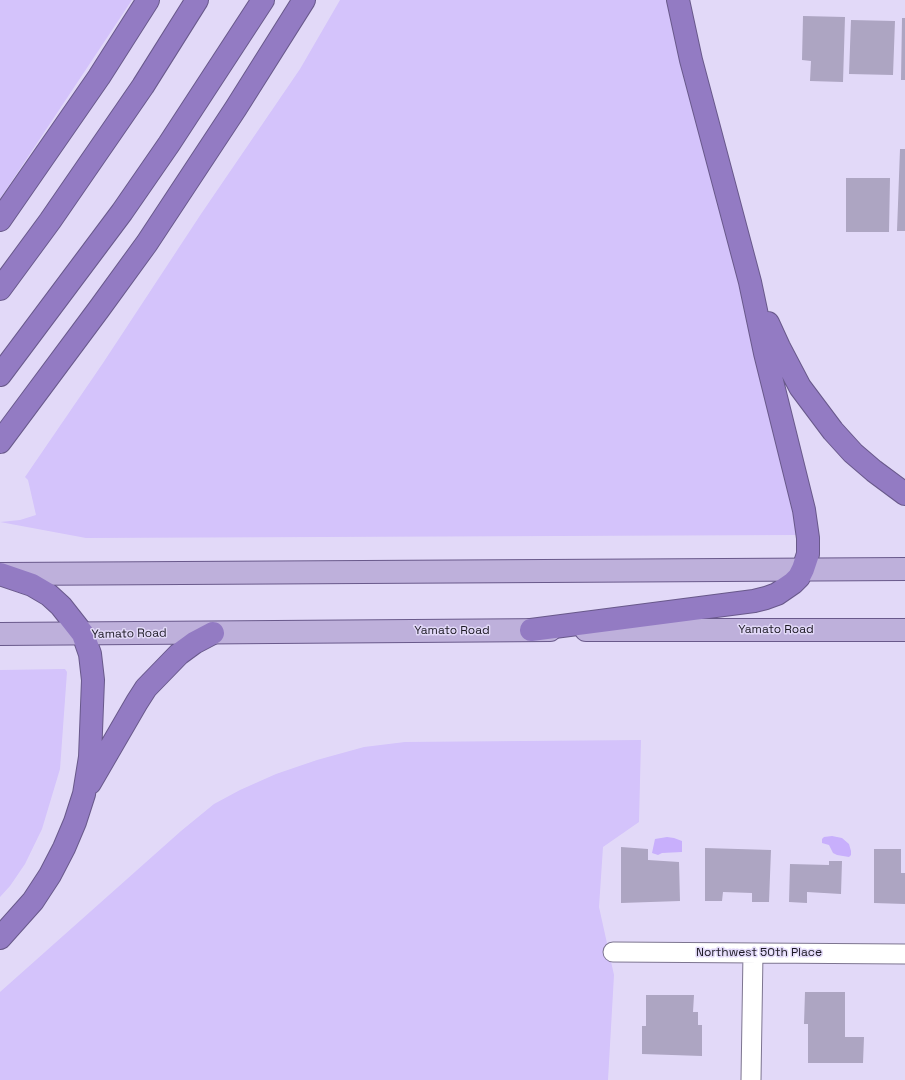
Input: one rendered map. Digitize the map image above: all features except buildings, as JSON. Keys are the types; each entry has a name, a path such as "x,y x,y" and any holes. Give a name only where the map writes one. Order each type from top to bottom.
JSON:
{"highway":[{"path":"0,220 94,83 148,0"},
{"path":"0,289 50,221 143,86 197,0"},
{"path":"0,375 126,206 207,88 263,0"},
{"path":"0,442 146,243 236,108 304,0"},
{"path":"531,630 754,601 777,594 787,588 803,569 808,554 806,521 765,353 750,282 691,60 678,0"},
{"path":"750,282 779,347 800,387 816,410 853,453 905,494"},
{"path":"0,574 32,585 49,595 61,606 83,634 90,654 93,680 92,740 84,794 75,822 64,848 33,901 0,938"},
{"path":"84,794 146,688 179,654 194,643 213,633"}],"main road":[{"path":"0,574 905,569"},
{"name":"Yamato Road","path":"0,634 531,630 905,630"}],"street":[{"name":"Northwest 50th Place","path":"613,952 905,954"},
{"path":"751,1080 753,953"}],"shaded area":[{"path":"0,0 132,0 0,199"},
{"path":"340,0 670,0 798,519 796,535 86,538 0,522 20,520 36,515 28,480 25,477 300,69"},
{"path":"65,669 67,672 60,769 42,829 25,864 10,886 0,897 0,670"},
{"path":"641,740 639,822 603,847 599,907 614,975 608,1080 0,1080 0,992 181,831 214,804 240,790 276,774 317,760 364,747 405,742"},
{"path":"832,836 842,838 849,844 851,855 849,857 833,853 829,845 822,843 822,839 824,837"},
{"path":"667,837 682,841 682,852 662,853 658,855 652,853 655,839"}]}
